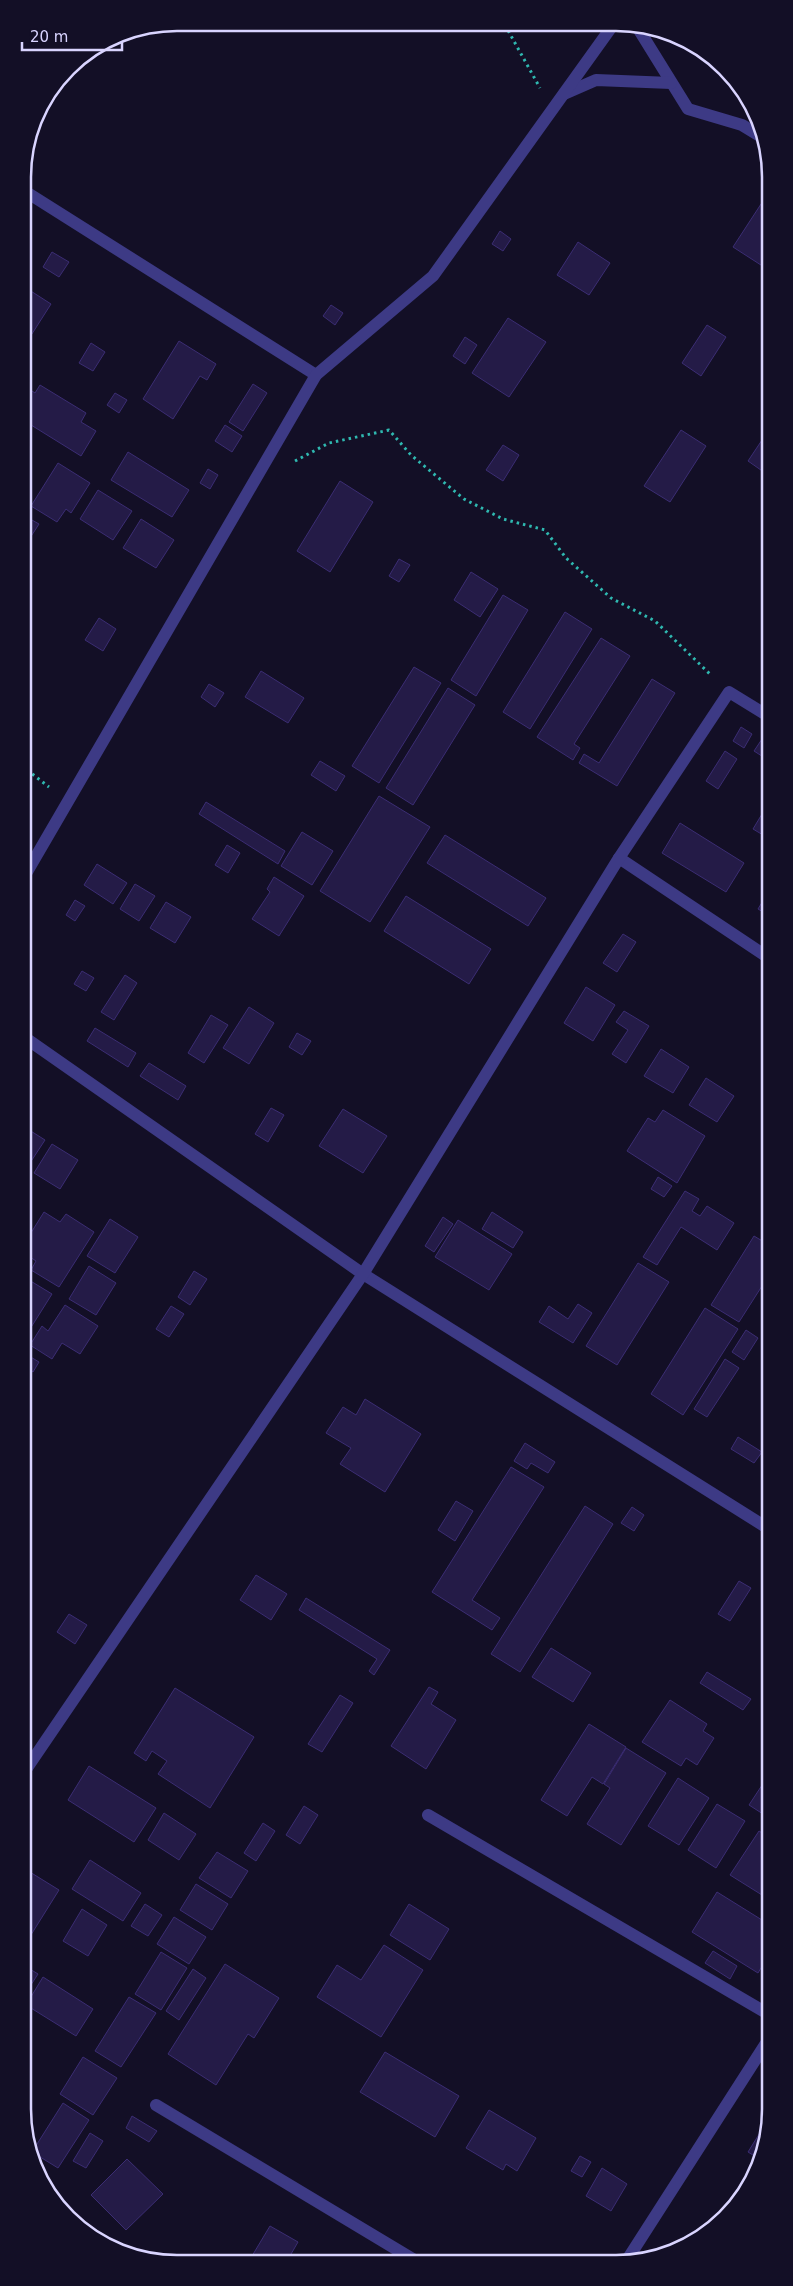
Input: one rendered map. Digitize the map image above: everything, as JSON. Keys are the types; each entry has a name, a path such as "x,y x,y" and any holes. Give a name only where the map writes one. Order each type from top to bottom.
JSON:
{"street":[{"path":"32,864 316,376 433,276 609,31"},
{"path":"640,33 688,109 742,125 755,133"},
{"path":"563,95 596,80 671,83"},
{"path":"32,196 316,376"},
{"path":"31,1762 363,1274 619,858 728,692 762,712"},
{"path":"619,858 762,953"},
{"path":"32,1042 363,1274 761,1524"},
{"path":"428,1815 761,2010"},
{"path":"631,2254 761,2051"},
{"path":"156,2105 408,2255"}],"path":[{"path":"508,31 552,110"},
{"path":"252,484 329,442 389,430 411,455 464,499 503,519 545,530 566,558 611,598 655,621 728,692"},
{"path":"32,774 68,802"}],"building":[{"path":"762,203 762,266 733,247"},
{"path":"500,231 511,239 503,251 492,244"},
{"path":"578,242 610,263 589,295 557,275"},
{"path":"52,252 69,262 59,277 43,267"},
{"path":"32,292 51,304 32,334"},
{"path":"331,305 343,313 335,325 323,316"},
{"path":"508,318 546,342 509,397 472,373"},
{"path":"707,325 726,337 701,376 682,363"},
{"path":"465,337 477,345 465,364 453,356"},
{"path":"179,341 216,364 207,380 200,376 173,419 143,399"},
{"path":"91,343 105,352 93,371 79,363"},
{"path":"253,384 267,393 243,431 229,422"},
{"path":"40,385 86,413 81,422 96,431 81,456 32,426 32,391 35,393"},
{"path":"115,393 127,400 119,413 107,405"},
{"path":"225,425 242,436 232,452 215,441"},
{"path":"681,430 706,446 670,502 644,486"},
{"path":"762,440 762,471 748,461"},
{"path":"503,445 519,455 503,481 486,470"},
{"path":"128,452 189,490 172,517 111,480"},
{"path":"58,463 90,483 71,513 66,509 57,522 32,507"},
{"path":"208,469 218,475 210,489 200,483"},
{"path":"340,481 373,502 330,572 297,551"},
{"path":"98,490 132,511 113,540 80,519"},
{"path":"141,519 174,540 156,568 123,548"},
{"path":"32,520 39,524 32,535"},
{"path":"399,559 410,565 399,582 389,576"},
{"path":"471,572 498,589 480,617 454,600"},
{"path":"503,595 528,610 476,696 451,680"},
{"path":"565,612 592,629 530,729 503,712"},
{"path":"99,618 116,629 103,651 85,640"},
{"path":"601,638 630,656 574,744 580,748 573,760 537,737"},
{"path":"414,667 441,683 379,783 352,766"},
{"path":"261,671 304,698 288,723 245,697"},
{"path":"652,679 675,693 617,786 579,763 584,754 599,763"},
{"path":"209,684 224,693 215,707 201,697"},
{"path":"448,688 475,705 413,805 386,788"},
{"path":"741,727 752,734 744,748 733,741"},
{"path":"762,739 762,756 754,751"},
{"path":"725,751 737,759 718,789 706,781"},
{"path":"320,761 345,776 336,791 311,775"},
{"path":"379,796 430,827 370,922 320,891"},
{"path":"206,802 285,851 278,864 199,814"},
{"path":"762,815 762,834 753,829"},
{"path":"680,823 744,863 726,892 662,853"},
{"path":"302,832 333,851 312,885 281,866"},
{"path":"445,835 546,898 528,926 427,863"},
{"path":"227,845 240,853 228,873 215,865"},
{"path":"97,864 127,883 113,904 84,885"},
{"path":"274,877 304,896 279,936 252,919 270,892 267,889"},
{"path":"135,884 155,896 139,921 120,909"},
{"path":"406,896 491,949 469,984 384,931"},
{"path":"75,900 85,906 75,921 66,915"},
{"path":"166,902 191,917 175,943 150,928"},
{"path":"623,934 636,942 617,972 603,963"},
{"path":"82,971 94,978 86,991 74,984"},
{"path":"125,975 137,983 114,1020 101,1012"},
{"path":"586,987 615,1005 593,1041 564,1023"},
{"path":"249,1007 274,1023 249,1064 223,1048"},
{"path":"624,1011 649,1026 626,1063 612,1054 628,1030 616,1022"},
{"path":"211,1015 228,1025 204,1063 188,1053"},
{"path":"95,1028 136,1053 128,1067 87,1041"},
{"path":"297,1033 311,1041 302,1055 289,1047"},
{"path":"661,1049 689,1067 673,1093 644,1076"},
{"path":"149,1063 186,1086 178,1100 140,1076"},
{"path":"706,1078 734,1096 717,1122 689,1105"},
{"path":"271,1108 284,1115 268,1142 255,1134"},
{"path":"343,1109 387,1136 363,1173 319,1146"},
{"path":"663,1110 705,1136 677,1183 627,1151 648,1118 655,1122"},
{"path":"32,1131 45,1140 31,1161"},
{"path":"52,1144 78,1160 60,1189 34,1173"},
{"path":"658,1177 672,1186 664,1197 651,1189"},
{"path":"685,1191 699,1199 692,1211 700,1216 707,1206 734,1223 717,1250 681,1227 657,1265 643,1257"},
{"path":"44,1212 60,1222 66,1214 94,1232 59,1287 31,1270 36,1261 31,1258 31,1232"},
{"path":"492,1212 523,1232 513,1248 482,1229"},
{"path":"443,1217 453,1224 434,1252 425,1246"},
{"path":"110,1219 138,1237 115,1273 87,1256"},
{"path":"458,1220 512,1254 489,1290 435,1257"},
{"path":"754,1236 761,1240 761,1287 739,1322 711,1305"},
{"path":"638,1263 669,1282 617,1365 586,1346"},
{"path":"89,1266 116,1283 96,1315 69,1299"},
{"path":"194,1271 207,1279 190,1305 178,1297"},
{"path":"31,1282 52,1294 31,1327"},
{"path":"578,1304 592,1313 573,1343 539,1322 549,1306 568,1319"},
{"path":"65,1305 98,1326 80,1354 62,1343 52,1359 31,1346 42,1326 48,1331"},
{"path":"171,1306 184,1314 169,1337 156,1329"},
{"path":"705,1308 738,1329 683,1415 651,1394"},
{"path":"746,1330 758,1338 744,1360 732,1352"},
{"path":"31,1357 39,1362 33,1372 31,1371"},
{"path":"725,1359 739,1368 707,1417 694,1409"},
{"path":"365,1399 421,1434 385,1492 340,1464 351,1448 326,1433 343,1407 356,1415"},
{"path":"738,1437 761,1453 754,1463 731,1449"},
{"path":"525,1443 555,1462 548,1473 531,1463 527,1469 514,1461"},
{"path":"511,1467 544,1487 472,1600 500,1618 492,1630 432,1592"},
{"path":"456,1501 473,1511 455,1541 438,1530"},
{"path":"585,1506 613,1524 520,1672 491,1654"},
{"path":"632,1507 644,1515 634,1531 621,1523"},
{"path":"256,1575 287,1594 271,1620 240,1600"},
{"path":"739,1581 751,1588 730,1621 718,1614"},
{"path":"306,1598 390,1650 374,1675 369,1671 377,1659 299,1610"},
{"path":"69,1614 87,1625 75,1644 57,1632"},
{"path":"551,1648 591,1673 573,1702 532,1677"},
{"path":"707,1672 751,1699 743,1710 700,1683"},
{"path":"429,1687 438,1692 431,1704 456,1720 426,1769 391,1746"},
{"path":"175,1688 254,1737 210,1808 158,1774 167,1761 152,1751 146,1761 134,1753"},
{"path":"340,1695 353,1703 322,1752 308,1744"},
{"path":"670,1700 707,1724 703,1731 714,1738 697,1765 686,1758 681,1766 642,1742"},
{"path":"589,1724 626,1747 603,1784 592,1777 567,1816 541,1800"},
{"path":"626,1748 666,1773 621,1845 587,1824 610,1788 604,1784"},
{"path":"89,1766 156,1808 134,1842 68,1800"},
{"path":"678,1778 709,1798 679,1845 648,1826"},
{"path":"761,1786 761,1813 749,1805"},
{"path":"717,1804 745,1821 716,1868 688,1850"},
{"path":"304,1806 318,1815 300,1844 286,1835"},
{"path":"164,1813 196,1834 179,1860 148,1840"},
{"path":"263,1823 275,1831 256,1861 244,1853"},
{"path":"759,1831 761,1832 761,1894 730,1875"},
{"path":"217,1852 248,1871 231,1898 199,1878"},
{"path":"90,1860 141,1893 123,1921 72,1889"},
{"path":"31,1873 59,1890 31,1935"},
{"path":"196,1884 228,1904 212,1930 180,1910"},
{"path":"717,1892 761,1919 761,1968 758,1973 692,1932"},
{"path":"145,1904 162,1915 148,1936 131,1926"},
{"path":"409,1904 449,1929 430,1960 390,1935"},
{"path":"82,1909 107,1925 88,1956 63,1941"},
{"path":"174,1917 206,1937 189,1964 157,1944"},
{"path":"384,1945 423,1970 381,2037 317,1997 337,1965 361,1980"},
{"path":"713,1951 737,1966 730,1979 705,1963"},
{"path":"161,1952 187,1968 161,2010 135,1994"},
{"path":"225,1964 279,1998 254,2038 248,2034 216,2085 168,2054"},
{"path":"193,1969 206,1978 179,2020 166,2011"},
{"path":"31,1970 38,1974 31,1985"},
{"path":"43,1977 93,2009 76,2036 31,2008 31,1997"},
{"path":"129,1997 156,2013 121,2067 95,2051"},
{"path":"385,2052 459,2096 435,2137 360,2092"},
{"path":"83,2057 117,2078 93,2115 60,2094"},
{"path":"63,2103 89,2120 58,2168 39,2156 36,2145"},
{"path":"489,2110 536,2138 517,2171 506,2164 503,2170 466,2148"},
{"path":"132,2116 157,2131 149,2142 126,2128"},
{"path":"90,2133 103,2141 86,2168 73,2161"},
{"path":"760,2133 754,2156 748,2152"},
{"path":"580,2156 591,2162 582,2177 571,2171"},
{"path":"127,2159 163,2194 126,2230 91,2195"},
{"path":"602,2168 627,2184 611,2211 586,2196"},
{"path":"270,2226 298,2242 290,2255 253,2255"}]}
